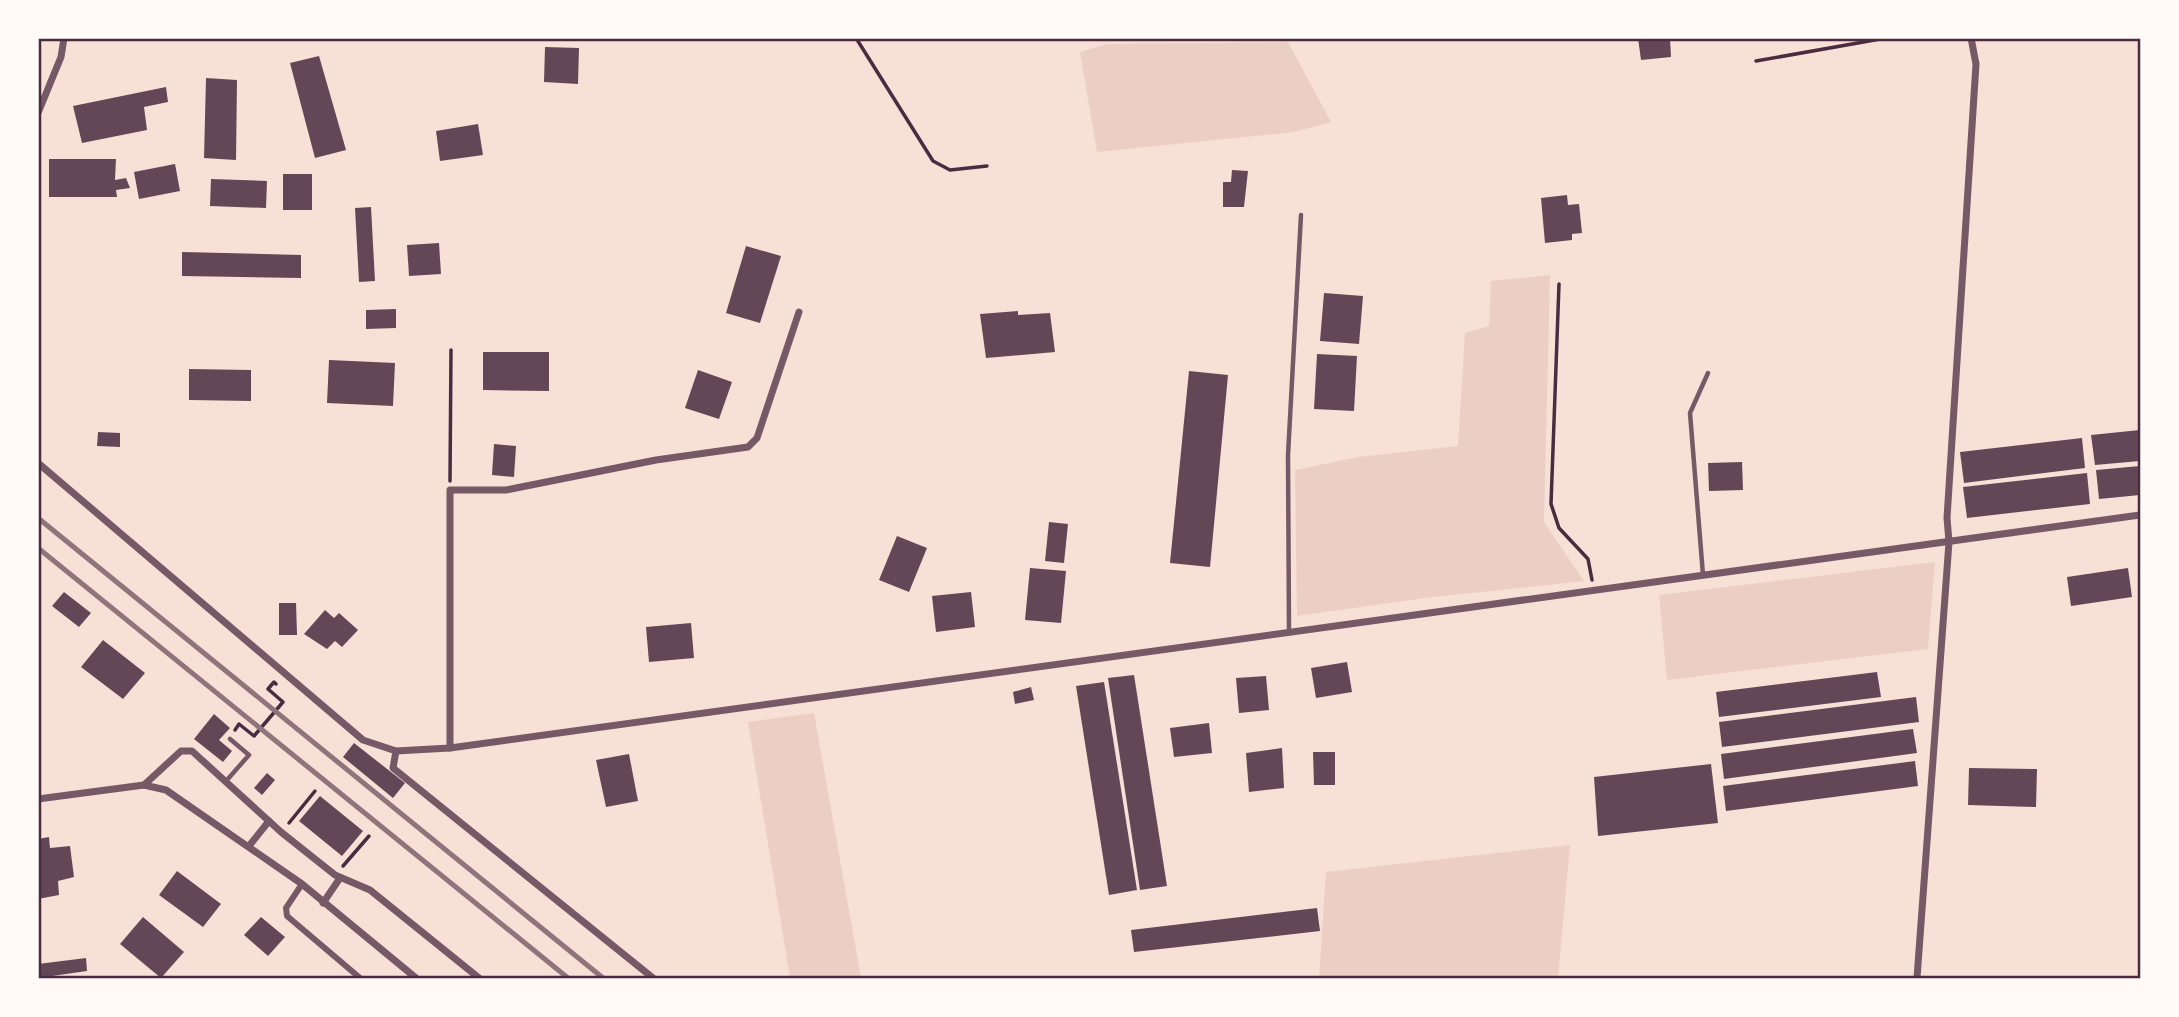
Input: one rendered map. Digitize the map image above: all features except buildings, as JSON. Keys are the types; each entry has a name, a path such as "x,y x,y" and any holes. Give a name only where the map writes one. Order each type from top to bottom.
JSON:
{"street":[{"path":"38,113 61,57 64,38"},
{"path":"1917,978 1949,542 1947,518 1976,64 1971,38"},
{"path":"450,748 450,490 506,490 656,460 748,447 757,438 800,312"},
{"path":"38,463 363,740 396,751 450,748 1289,630 2140,515"},
{"path":"144,785 181,751 192,751 227,780 281,832 337,877 370,890 480,978"},
{"path":"396,751 393,768 653,978"},
{"path":"38,799 144,785 166,790 302,884 416,978"},
{"path":"249,846 269,821"},
{"path":"323,903 337,877"},
{"path":"302,884 286,908 287,916 360,978"}],"lane":[{"path":"1289,630 1288,455 1301,215"},
{"path":"1703,575 1690,413 1708,373"},
{"path":"227,780 249,755 230,739"}],"path":[{"path":"856,38 933,161 950,170 987,166"},
{"path":"1756,61 1886,38"},
{"path":"1559,284 1551,504 1559,528 1588,559 1594,589"},
{"path":"450,350 450,490"},
{"path":"254,736 283,702 268,689 274,682 282,688"},
{"path":"281,832 315,791"},
{"path":"337,877 369,836"}],"shaded area":[{"path":"1288,42 1331,122 1294,132 1097,152 1080,52 1107,44"},
{"path":"1550,275 1544,522 1584,581 1425,598 1297,616 1295,470 1358,457 1458,446 1465,333 1489,326 1491,281"},
{"path":"1935,562 1928,649 1667,680 1659,595"},
{"path":"814,713 861,978 790,978 748,722"},
{"path":"1570,845 1558,978 1319,978 1326,872"}],"railway":[{"path":"38,518 603,978"},
{"path":"38,548 568,978"}]}
